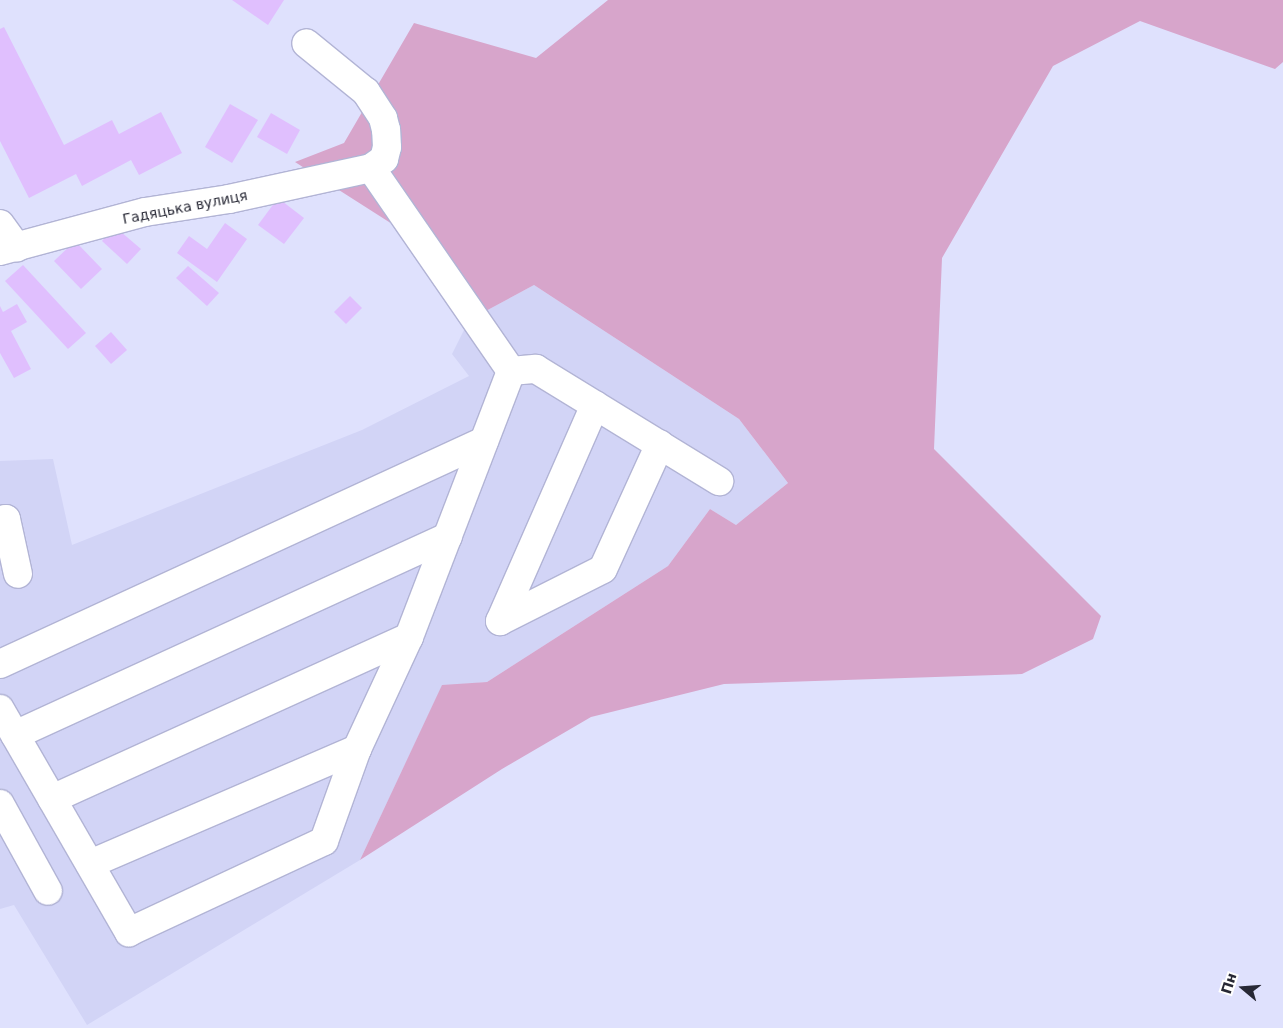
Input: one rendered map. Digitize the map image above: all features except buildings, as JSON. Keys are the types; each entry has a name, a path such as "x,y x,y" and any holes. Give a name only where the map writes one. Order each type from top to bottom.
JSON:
{"street":[{"path":"306,43 366,92 383,118 387,146 384,159 371,168 511,370"},
{"name":"Гадяцька вулиця","path":"8,249 145,212 229,199 371,168"},
{"path":"0,224 8,249"},
{"path":"511,370 536,369 719,480"},
{"path":"0,709 129,932 324,841 357,749 409,637 511,370"},
{"path":"595,405 500,621 603,569 660,444"},
{"path":"0,664 484,441"},
{"path":"0,520 6,519 18,574"},
{"path":"15,735 448,537"},
{"path":"52,799 409,637"},
{"path":"90,864 357,749"},
{"path":"0,804 48,891"}],"shaded area":[{"path":"608,0 1283,0 1283,62 1275,69 1140,21 1053,66 942,258 934,449 1101,616 1093,639 1022,674 724,684 591,717 502,769 360,860 442,685 487,682 668,566 710,509 736,525 788,483 739,419 534,285 469,320 400,229 295,162 344,143 414,23 536,58"},
{"path":"534,285 739,419 788,483 736,525 710,509 668,566 487,682 442,686 360,860 87,1025 14,905 0,909 0,461 53,459 72,545 362,430 469,376 452,354 469,320"}]}
